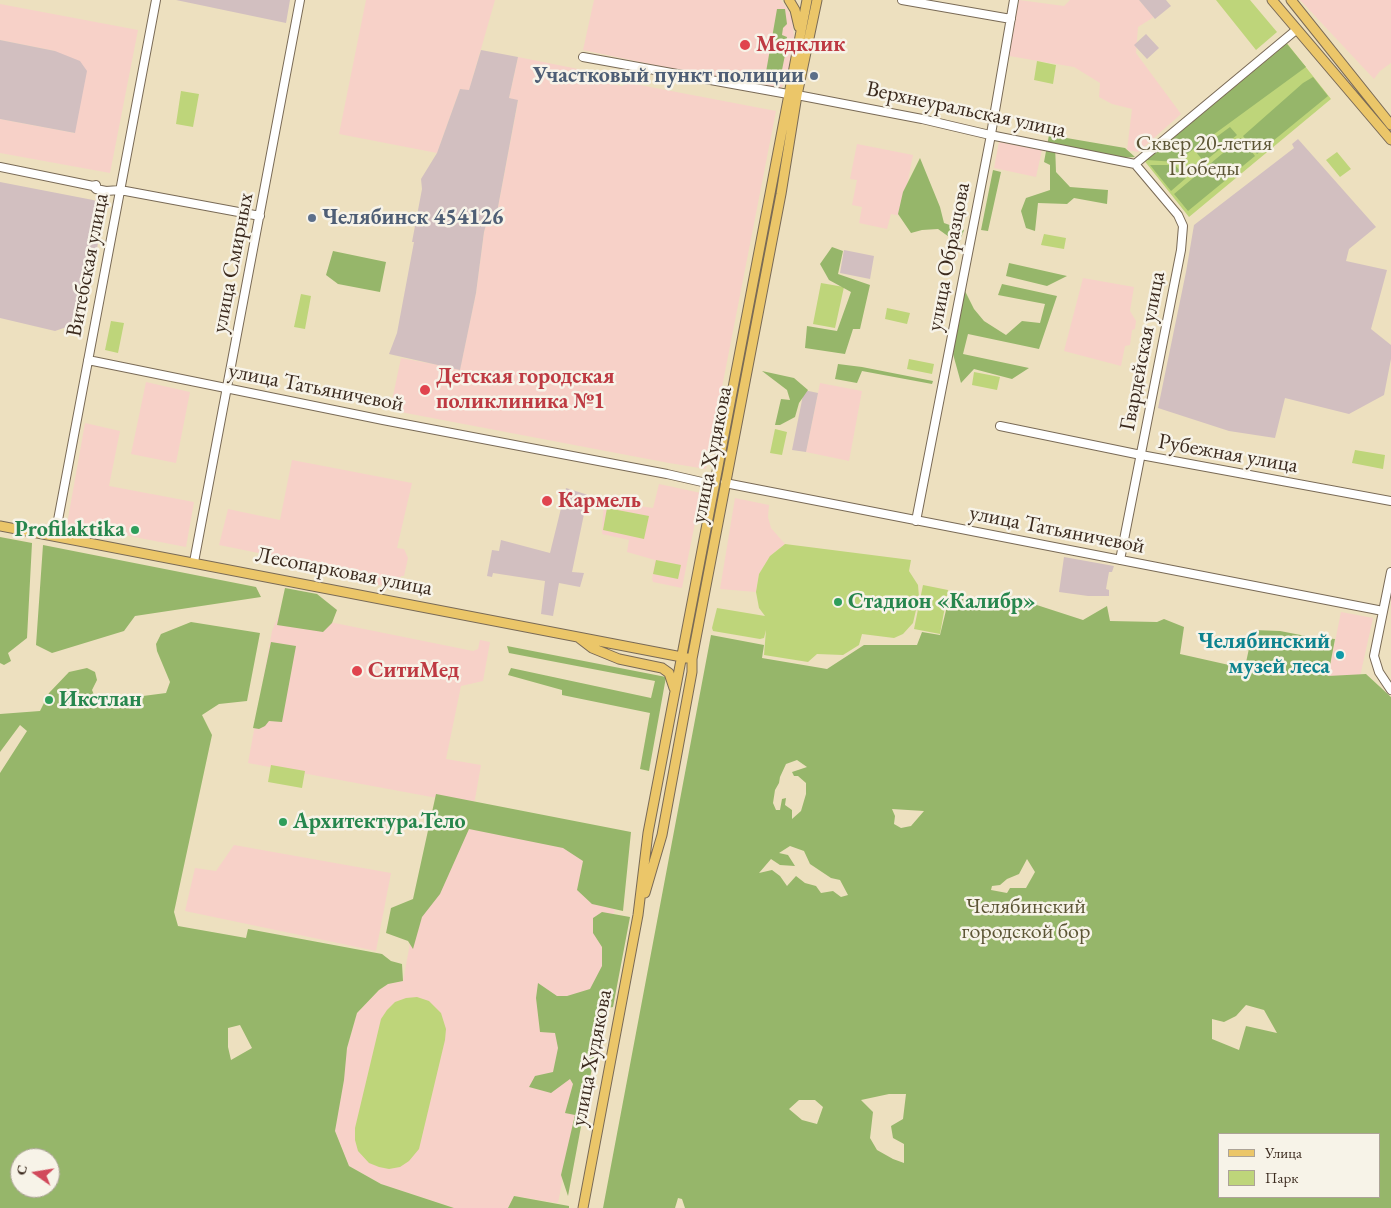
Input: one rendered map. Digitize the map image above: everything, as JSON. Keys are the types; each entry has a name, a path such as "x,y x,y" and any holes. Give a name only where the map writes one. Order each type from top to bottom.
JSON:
{"main road":[{"path":"789,0 797,17 800,33"},
{"name":"улица Худякова","path":"638,915 662,835 692,672 692,659 781,194 800,33 807,0"},
{"name":"улица Худякова","path":"583,1208 638,915 648,833 715,483 793,95 817,0"},
{"path":"1272,0 1391,140"},
{"path":"1291,0 1391,125"},
{"path":"715,483 725,483"},
{"name":"Лесопарковая улица","path":"0,526 692,659"},
{"path":"577,636 592,648 619,659 662,668 672,678 675,693"}],"street":[{"name":"Витебская улица","path":"55,536 88,360 116,190 156,0"},
{"name":"улица Смирных","path":"194,562 300,0"},
{"path":"902,0 1011,19"},
{"name":"улица Образцова","path":"916,521 1014,0"},
{"path":"1135,164 1296,30"},
{"name":"Верхнеуральская улица","path":"583,56 922,119 990,135 1135,164"},
{"name":"Гвардейская улица","path":"1120,560 1180,250 1183,226 1178,215 1135,164"},
{"path":"0,167 93,186 96,189 106,191 116,190 260,216"},
{"name":"улица Татьяничевой","path":"88,360 383,420 660,473 687,480 715,483"},
{"name":"Рубежная улица","path":"1000,426 1141,455 1391,501"},
{"name":"улица Татьяничевой","path":"725,483 1383,611"},
{"path":"1391,572 1374,656 1379,672 1391,690"}],"shaded area":[{"path":"176,0 290,0 286,23"},
{"path":"366,0 495,0 469,91 460,89 437,153 339,134"},
{"path":"594,0 781,0 792,17 794,36 786,81 781,88 763,88 583,50"},
{"path":"1019,0 1064,6 1070,0 1139,0 1154,17 1138,27 1136,53 1181,114 1138,152 1127,150 1132,109 1112,104 1099,97 1100,83 1074,67 1009,56"},
{"path":"1139,0 1166,0 1171,6 1155,19"},
{"path":"1300,0 1391,0 1391,63 1380,71 1374,79"},
{"path":"0,4 138,30 110,173 0,153 0,119 75,133 55,51 0,40"},
{"path":"1146,34 1159,48 1147,59 1134,45"},
{"path":"0,40 55,51 80,61 87,71 75,133 0,119"},
{"path":"481,50 518,57 509,98 518,100 495,223 486,225 484,232 476,293 460,370 389,354 397,333 414,242 412,242 422,189 421,179 437,153 460,89 469,90"},
{"path":"518,57 583,70 613,73 611,84 623,86 624,82 776,111 706,469 390,410 401,358 460,369 476,293 484,232 486,225 495,223 518,101 509,98"},
{"path":"1298,139 1376,227 1349,249 1346,261 1387,270 1371,329 1391,345 1391,359 1384,395 1349,414 1285,398 1275,438 1229,431 1158,408 1194,225 1294,148 1292,144"},
{"path":"999,142 1042,150 1036,177 994,168"},
{"path":"857,144 913,155 901,216 891,214 887,229 859,223 862,207 852,205 857,180 850,179"},
{"path":"0,182 105,204 84,321 55,331 0,318"},
{"path":"844,250 874,256 870,279 840,273"},
{"path":"1083,278 1134,287 1130,311 1136,321 1135,329 1132,330 1130,345 1125,346 1121,366 1064,351"},
{"path":"146,382 190,392 176,463 131,454"},
{"path":"820,383 862,391 849,461 806,452"},
{"path":"804,390 818,393 806,452 792,450"},
{"path":"85,423 120,431 109,486 194,502 186,547 67,524"},
{"path":"292,460 412,483 397,548 404,549 408,558 404,576 401,576 399,589 317,573 318,565 219,545 228,509 280,520"},
{"path":"659,484 701,493 682,588 653,582 655,560 627,552 629,540 602,534 604,501 653,508"},
{"path":"566,488 588,495 572,572 584,573 580,587 559,583 553,616 541,614 545,581 493,573 492,577 487,576 492,550 499,551 501,540 550,553"},
{"path":"735,498 769,505 768,517 771,528 785,544 770,556 759,574 756,592 720,589"},
{"path":"1064,557 1114,566 1112,572 1109,572 1106,589 1109,590 1109,596 1088,596 1059,592"},
{"path":"280,612 473,651 478,649 480,640 490,642 483,681 461,686 446,759 481,765 474,805 629,836 558,1203 514,1196 508,1208 454,1208 381,1184 349,1166 335,1131 347,1048 357,1013 379,990 388,984 403,981 437,798 248,763 272,631"},
{"path":"1341,612 1373,618 1359,681 1327,682"},
{"path":"234,845 391,873 376,951 185,911 195,868 216,871"}],"green space":[{"path":"1216,0 1250,0 1277,32 1256,50"},
{"path":"777,9 785,9 787,24 783,28 782,35 787,37 781,75 766,72"},
{"name":"Сквер 20-летия Победы","path":"1286,42 1331,99 1189,217 1143,159"},
{"path":"1287,44 1306,67 1176,162 1147,160"},
{"path":"1037,61 1056,65 1053,84 1034,80"},
{"path":"1313,77 1328,96 1257,154 1243,136 1303,83"},
{"path":"181,91 199,94 193,127 176,124"},
{"path":"1230,127 1237,135 1204,162 1196,152"},
{"path":"1049,135 1125,148 1135,157 1117,158 1055,144 1056,172 1070,187 1108,190 1107,204 1074,198 1067,204 1038,203 1035,231 1026,228 1021,211 1026,198 1050,190 1050,165 1044,162"},
{"path":"1241,138 1255,156 1188,211 1174,194"},
{"path":"1337,152 1351,169 1340,177 1326,160"},
{"path":"920,158 940,207 944,223 964,230 959,244 938,229 911,233 898,214 903,192"},
{"path":"1150,165 1175,165 1186,178 1171,191"},
{"path":"993,170 1001,172 988,231 981,230"},
{"path":"1044,234 1066,238 1064,249 1041,245"},
{"path":"832,247 843,251 838,274 870,285 860,329 853,329 845,354 805,348 807,326 837,331 851,292 829,280 820,264"},
{"path":"333,251 386,262 380,292 338,284 326,275"},
{"path":"1009,263 1067,276 1047,286 1006,276"},
{"path":"821,283 844,287 835,328 813,324"},
{"path":"1002,284 1057,296 1039,349 968,334 963,354 1029,368 1012,379 974,369 961,383 953,354 964,289 974,309 984,321 1006,335 1022,321 1040,323 1045,304 998,295"},
{"path":"301,294 311,296 305,329 294,327"},
{"path":"887,308 910,313 907,324 885,319"},
{"path":"111,321 124,323 118,353 105,350"},
{"path":"909,359 934,364 932,374 907,369"},
{"path":"838,364 933,381 932,384 862,371 857,383 835,379"},
{"path":"762,371 794,378 808,390 799,403 795,417 780,425 775,425 781,399 790,400 787,390"},
{"path":"974,372 1000,377 997,390 972,385"},
{"path":"775,429 787,432 782,455 770,453"},
{"path":"1355,450 1385,455 1383,469 1352,463"},
{"path":"607,508 649,516 644,539 603,530"},
{"path":"0,537 32,543 27,638 8,653 11,661 4,665 0,663"},
{"name":"Стадион «Калибр»","path":"785,544 911,560 909,571 918,585 919,597 913,623 903,634 894,638 862,634 859,645 843,655 817,654 808,662 764,655 766,630 764,638 760,639 713,631 717,608 765,616 759,608 756,592 759,574 770,556"},
{"path":"43,545 256,587 261,597 135,616 124,631 52,653 36,645"},
{"path":"656,560 681,565 678,579 653,574"},
{"path":"923,585 948,590 940,634 914,629"},
{"path":"285,588 317,594 337,610 332,623 323,632 277,625"},
{"name":"Челябинский городской бор","path":"950,594 988,609 1009,596 1083,620 1107,606 1110,621 1157,622 1164,619 1184,627 1180,654 1229,665 1245,667 1253,630 1280,631 1335,639 1328,676 1366,674 1391,697 1391,1208 685,1208 682,1199 678,1198 675,1208 603,1208 711,635 764,645 762,658 827,669 864,645 917,645 922,632 940,635","holes":["797,760 807,767 792,772 794,776 798,776 806,783 806,794 801,811 792,819 792,810 785,805 786,798 782,799 780,810 776,810 773,803 775,790 786,764","892,809 924,811 911,826 901,828 894,824 895,816","790,846 804,851 810,864 831,878 840,880 848,895 841,897 833,891 821,893 816,886 805,883 796,876 787,886 780,876 772,870 759,873 771,859 780,865 795,866 788,855 779,853","1027,859 1035,872 1026,888 1010,888 1007,893 991,890 992,886 1000,885 1007,879 1019,874","1246,1005 1264,1010 1277,1033 1246,1026 1239,1050 1212,1039 1212,1019 1224,1022 1236,1016","889,1094 906,1094 903,1119 891,1126 893,1138 904,1144 904,1163 877,1150 870,1138 873,1112 861,1100","799,1100 815,1100 823,1107 817,1124 802,1120 789,1109"]},
{"path":"191,622 260,633 247,701 219,704 202,715 212,735 174,912 178,926 246,938 248,929 382,954 391,961 402,964 403,981 388,984 379,990 357,1013 347,1048 344,1080 335,1131 349,1166 381,1184 454,1208 0,1208 0,773 27,731 20,725 0,752 0,714 40,711 49,693 69,672 87,668 95,672 97,680 92,690 97,702 166,693 170,682 156,644 161,634","holes":["240,1025 252,1048 231,1060 228,1047 228,1028"]},
{"path":"271,642 296,646 282,722 269,721 259,729 253,728"},
{"path":"507,646 666,677 649,771 640,769 650,713 562,695 562,690 508,675 511,668 651,698 655,681 509,653"},
{"path":"271,765 305,771 302,788 268,782"},
{"path":"436,794 631,832 623,911 592,904 577,890 583,861 563,848 469,829 440,894 422,917 413,949 408,941 386,933 391,908 413,899"},
{"path":"602,912 630,917 613,1007 603,1009 568,1196 561,1175 575,1115 565,1113 573,1084 570,1079 551,1093 529,1087 535,1076 553,1072 558,1048 555,1033 540,1032 536,998 538,983 557,996 567,996 590,989 602,966 602,947 593,933 593,918"},
{"path":"417,997 429,1001 441,1013 446,1029 445,1040 419,1149 409,1161 400,1167 389,1169 369,1163 358,1151 355,1140 355,1128 381,1019 395,1002"},
{"path":"514,1196 569,1206 569,1208 508,1208"}],"place":[{"name":"Медклик","path":"745,45"},
{"name":"Участковый пункт полиции","path":"814,76"},
{"name":"Челябинск 454126","path":"312,218"},
{"name":"Детская городская поликлиника №1","path":"425,390"},
{"name":"Кармель","path":"547,501"},
{"name":"Profilaktika","path":"135,530"},
{"name":"Стадион «Калибр»","path":"838,602"},
{"name":"Челябинский музей леса","path":"1340,655"},
{"name":"СитиМед","path":"357,671"},
{"name":"Икстлан","path":"49,700"},
{"name":"Архитектура.Тело","path":"283,822"}]}
